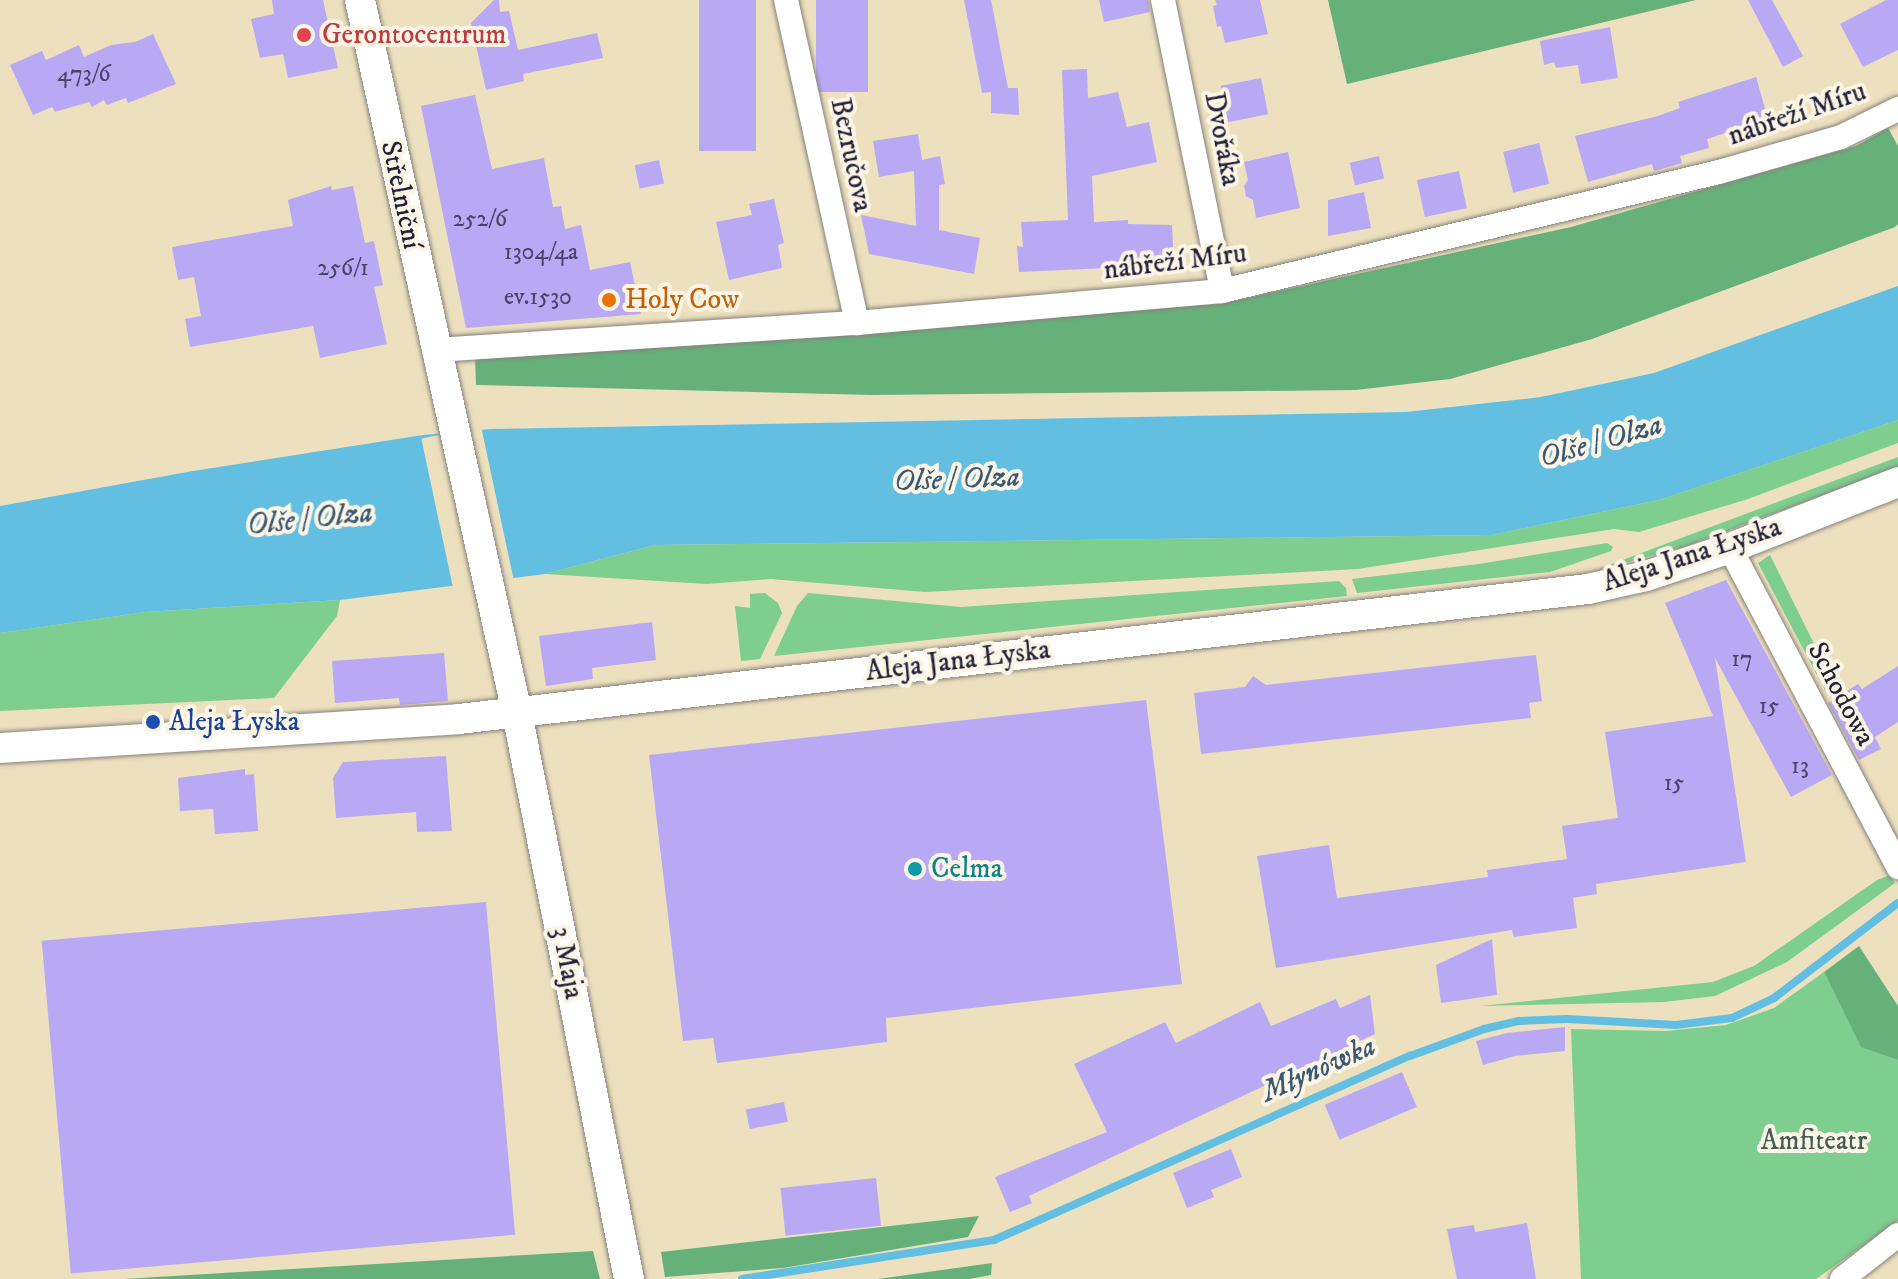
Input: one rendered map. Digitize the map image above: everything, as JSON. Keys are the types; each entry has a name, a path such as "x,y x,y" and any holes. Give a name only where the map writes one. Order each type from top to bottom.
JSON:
{"street":[{"name":"Střelniční","path":"360,0 501,647"},
{"name":"Bezručova","path":"786,0 857,323"},
{"name":"Dvořáka","path":"1163,0 1222,291"},
{"name":"nábřeží Míru","path":"436,350 857,323 1222,291 1719,172 1841,137 1898,109"},
{"name":"Aleja Jana Łyska","path":"0,748 517,713 1588,589 1646,576 1730,548 1898,482"},
{"name":"Schodowa","path":"1730,548 1898,867"},
{"name":"3 Maja","path":"501,647 517,713 628,1274"},
{"path":"1842,1279 1898,1235"}],"green space":[{"path":"1328,0 1696,0 1347,84"},
{"path":"1888,128 1898,146 1898,224 1895,227 1592,339 1450,379 1356,390 873,395 476,385 475,355 1220,304 1571,227 1856,146"},
{"path":"1898,420 1898,443 1748,499 1639,532 1614,529 1358,569 925,592 771,579 707,584 545,574 655,545 1491,535 1659,500"},
{"path":"1898,457 1898,467 1684,547 1593,571"},
{"path":"1607,543 1613,547 1611,551 1550,572 1357,593 1352,579 1479,564"},
{"path":"1770,555 1828,672 1840,687 1827,694 1758,563"},
{"path":"1339,581 1346,588 1347,596 774,656 797,606 808,593 961,607"},
{"path":"765,593 778,603 782,613 760,659 741,661 735,606 750,608 750,594"},
{"path":"340,600 337,616 274,698 0,711 0,633 146,612"},
{"path":"1890,875 1895,883 1787,962 1715,996 1664,1002 1481,1006 1713,982 1754,966 1877,880"},
{"path":"1859,946 1898,1006 1898,1060 1861,1047 1824,972"},
{"name":"Amfiteatr","path":"1824,972 1861,1046 1898,1060 1898,1221 1816,1279 1581,1279 1571,1029 1666,1031 1726,1025 1774,1008"},
{"path":"979,1216 968,1237 783,1268 665,1277 661,1252"},
{"path":"593,1251 600,1279 124,1279"},
{"path":"992,1263 991,1275 969,1279 878,1279"}],"water":[{"name":"Olše / Olza","path":"1898,286 1898,420 1659,500 1491,535 655,545 545,574 340,600 146,612 0,633 0,506 193,471 423,435 491,429 1406,412 1541,397 1654,373"}],"pier":[{"path":"481,426 514,582 454,594 421,439"}],"building":[{"path":"272,0 323,0 338,68 288,78 283,54 260,58 251,19 274,14"},
{"path":"494,0 499,0 500,12 509,11 518,50 597,33 603,58 523,74 524,81 486,90 471,23"},
{"path":"699,0 756,0 756,151 699,151"},
{"path":"816,0 868,0 868,92 816,92"},
{"path":"964,0 991,0 1008,88 1018,88 1019,115 991,113 991,92 982,93"},
{"path":"1099,0 1148,0 1150,12 1104,22"},
{"path":"1215,0 1260,0 1268,34 1225,43 1221,26 1217,27 1213,6 1217,5"},
{"path":"1748,0 1772,0 1803,56 1783,67"},
{"path":"1886,0 1898,0 1898,50 1863,67 1840,24"},
{"path":"1610,27 1618,78 1581,84 1578,65 1556,68 1554,62 1544,65 1540,41"},
{"path":"153,34 176,84 128,103 126,98 107,105 104,100 92,107 89,102 55,112 52,107 33,115 10,65 42,51 46,60 79,45 84,57 111,45 135,42"},
{"path":"1087,69 1088,98 1118,92 1127,127 1149,122 1157,162 1092,176 1094,222 1128,220 1128,224 1172,225 1174,265 1019,272 1017,246 1023,247 1021,222 1068,220 1062,70"},
{"path":"1756,77 1768,119 1707,139 1709,148 1680,156 1682,163 1654,171 1652,164 1588,182 1575,136 1658,116 1680,108 1678,102"},
{"path":"1261,78 1268,114 1228,122 1221,86"},
{"path":"475,95 492,169 544,158 553,207 561,206 565,229 581,225 590,270 630,262 641,314 466,328 421,106"},
{"path":"918,134 922,160 940,156 945,184 939,185 939,230 980,238 974,274 869,254 861,215 916,226 914,171 879,177 873,141"},
{"path":"1539,143 1549,184 1513,193 1503,152"},
{"path":"1288,152 1300,208 1256,218 1253,200 1246,196 1244,186 1248,180 1244,162"},
{"path":"1379,156 1384,178 1355,185 1350,163"},
{"path":"659,160 664,183 640,189 635,165"},
{"path":"1459,171 1467,208 1425,217 1417,180"},
{"path":"331,186 332,190 353,186 365,243 374,241 383,285 374,287 387,344 320,358 313,326 190,347 185,319 201,316 194,277 178,280 172,247 293,226 288,200"},
{"path":"1364,192 1371,228 1328,236 1328,200"},
{"path":"774,199 784,243 778,245 782,268 729,280 716,222 752,215 749,204"},
{"path":"1726,580 1832,775 1791,797 1715,658 1746,862 1596,884 1597,894 1573,898 1577,928 1514,937 1512,930 1276,968 1257,856 1329,845 1337,898 1488,877 1487,870 1567,859 1562,826 1618,818 1605,732 1713,716 1665,603"},
{"path":"652,622 656,660 592,668 593,679 546,686 539,636"},
{"path":"444,653 448,701 400,705 399,698 335,703 332,661"},
{"path":"1536,655 1542,701 1529,703 1531,718 1201,754 1194,693 1245,687 1253,676 1266,685"},
{"path":"1898,666 1898,722 1875,737 1881,749 1859,760 1828,703 1858,684 1862,689"},
{"name":"Celma","path":"1146,700 1182,984 886,1018 887,1042 717,1063 713,1038 683,1041 649,755"},
{"path":"446,756 452,831 417,832 416,812 336,818 333,778 343,762"},
{"path":"245,769 245,775 254,774 258,831 215,834 213,809 180,811 178,778"},
{"path":"486,902 515,1235 71,1274 42,941"},
{"path":"1492,939 1497,995 1441,1003 1436,965"},
{"path":"1370,995 1375,1034 1029,1196 1032,1203 1010,1212 995,1177 1107,1132 1074,1064 1165,1022 1176,1043 1260,1002 1271,1026 1336,999 1340,1008"},
{"path":"1565,1027 1565,1051 1515,1056 1483,1065 1476,1041 1507,1033"},
{"path":"1402,1072 1417,1107 1340,1140 1325,1105"},
{"path":"784,1102 788,1122 750,1129 746,1109"},
{"path":"1231,1149 1242,1177 1211,1190 1214,1197 1187,1208 1173,1173"},
{"path":"876,1178 881,1226 786,1236 781,1188"},
{"path":"1527,1223 1536,1279 1457,1279 1447,1229 1474,1225 1475,1232"}],"waterway":[{"name":"Młynówka","path":"742,1279 994,1240 1410,1056 1484,1029 1519,1021 1567,1019 1676,1025 1732,1018 1774,998 1898,903"}],"place":[{"name":"Gerontocentrum","path":"304,35"},
{"name":"Holy Cow","path":"609,300"},
{"name":"Aleja Łyska","path":"153,722"},
{"name":"Celma","path":"915,869"}]}
